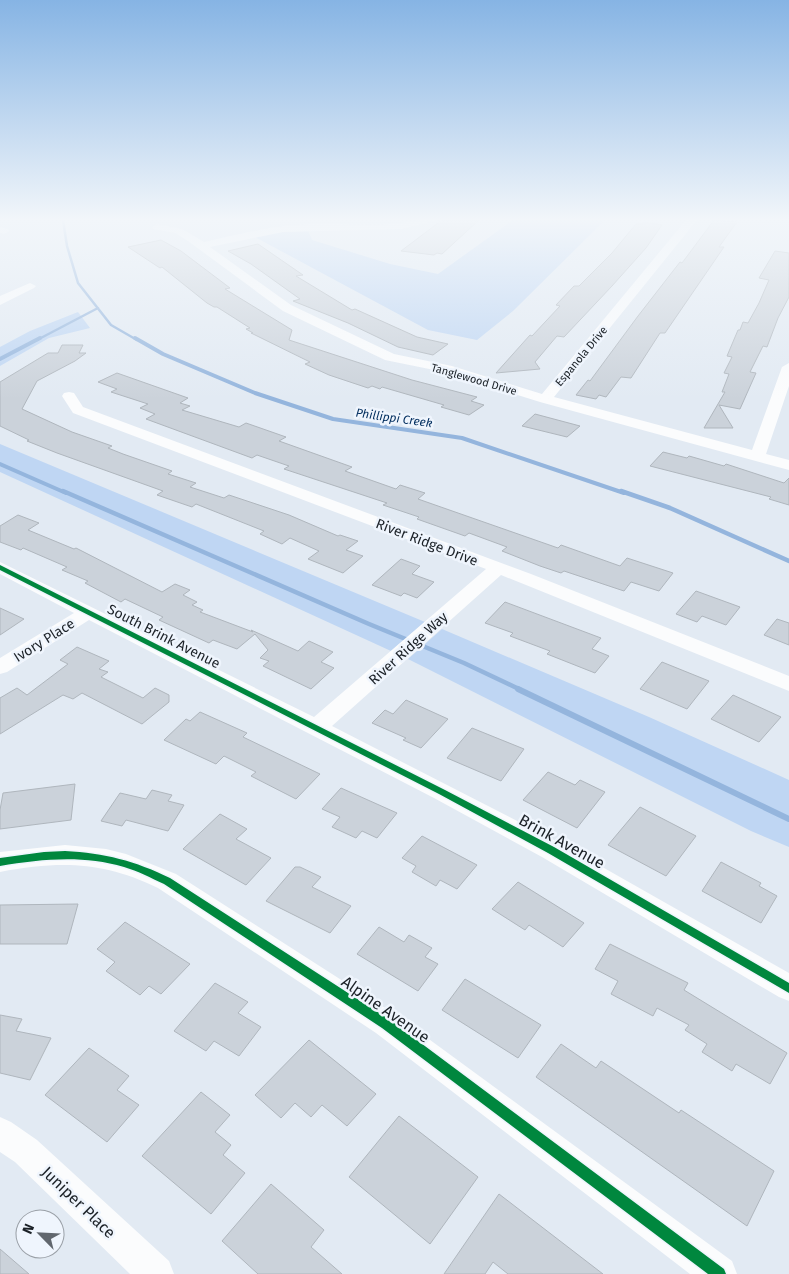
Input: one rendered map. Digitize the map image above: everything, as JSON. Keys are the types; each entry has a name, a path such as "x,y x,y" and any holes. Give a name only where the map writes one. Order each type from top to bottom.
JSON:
{"street":[{"name":"Tanglewood Drive","path":"250,279 286,308 381,353 406,362 447,369 545,399 789,465"},
{"name":"Espanola Drive","path":"545,399 643,279"},
{"path":"0,301 30,286"},
{"path":"758,456 789,367"},
{"name":"River Ridge Drive","path":"68,396 78,410 498,568 729,658 789,684"},
{"name":"South Brink Avenue","path":"0,567 317,727"},
{"name":"River Ridge Way","path":"317,727 498,568"},
{"name":"Ivory Place","path":"0,667 89,612"},
{"name":"Brink Avenue","path":"317,727 551,850 789,988"},
{"name":"Alpine Avenue","path":"0,862 54,854 96,856 118,860 146,869 168,881 386,1024 719,1274"},
{"name":"Juniper Place","path":"0,1133 26,1150 156,1274"}],"shaded area":[{"path":"334,279 545,279 513,311 477,340 428,330"},
{"path":"78,312 90,328 49,338 0,366 0,347 30,331"},
{"path":"0,444 425,622 391,651 0,472"},
{"path":"442,629 649,717 789,780 789,847 751,831 408,659"}],"building":[{"path":"178,279 219,279 230,288 225,289 292,330 289,340 412,380 477,397 471,401 484,405 469,415 441,407 444,405 382,387 380,389 372,386 368,388 329,375 305,364 310,362 251,333 253,333 246,329 250,328 217,307 207,303"},
{"path":"273,279 302,279 352,310 355,309 417,337 448,344 433,355 398,347 348,323 293,301 300,299"},
{"path":"586,279 618,279 564,337 557,336 535,362 540,369 496,373 530,335 532,336 560,306 556,305 574,286 579,286"},
{"path":"666,279 702,279 665,333 660,333 631,378 621,377 606,397 599,395 596,399 576,395 588,380 590,381"},
{"path":"766,279 789,279 789,297 778,318 767,347 763,346 750,372 756,373 740,409 719,405 733,428 704,428 725,392 722,392 729,374 724,373 732,357 727,356 738,330 740,330 743,322 748,323 769,280"},
{"path":"62,345 83,345 79,353 86,353 37,381 22,409 72,432 112,446 108,448 172,471 168,474 196,483 190,487 224,498 229,495 289,515 338,536 358,541 346,550 363,556 343,573 308,559 319,551 290,538 282,544 260,534 264,531 196,504 192,507 157,495 163,491 57,453 27,441 29,440 0,426 0,382 48,353 58,353"},
{"path":"117,373 188,398 180,403 190,406 182,410 239,427 246,423 286,437 279,441 352,467 345,471 396,489 400,485 425,493 418,499 558,548 561,545 620,566 627,558 673,573 659,591 631,582 624,591 564,571 561,573 540,566 502,551 507,547 469,533 465,536 417,519 419,517 383,505 387,503 284,469 289,466 257,455 252,458 146,419 155,414 140,408 148,404 111,392 117,389 98,382"},
{"path":"535,414 580,426 567,437 522,426"},
{"path":"663,452 687,458 689,456 724,466 726,464 784,483 789,478 789,505 769,499 771,497 650,466"},
{"path":"18,515 39,523 28,530 74,549 76,548 162,592 175,584 190,590 183,595 197,602 192,605 203,610 200,612 253,632 251,630 298,651 309,641 333,652 321,662 334,668 311,689 263,666 269,661 260,658 268,650 255,634 237,649 213,640 209,643 159,620 163,617 125,599 121,602 85,583 88,581 62,570 67,567 23,548 21,550 0,542 0,526"},
{"path":"401,559 420,566 412,574 434,582 417,598 404,593 401,596 372,585"},
{"path":"696,591 740,607 726,625 702,616 697,622 676,614"},
{"path":"505,602 601,638 592,649 609,656 595,673 547,654 550,651 510,636 513,633 485,623"},
{"path":"0,608 24,619 0,635"},
{"path":"777,619 789,623 789,645 764,635"},
{"path":"77,647 109,661 99,669 108,672 101,677 143,698 155,688 169,695 169,702 142,724 82,693 73,699 63,695 0,734 0,698 17,688 27,695 68,664 60,660"},
{"path":"662,662 709,681 687,709 640,689"},
{"path":"733,695 781,717 759,742 711,719"},
{"path":"406,700 448,719 421,748 403,740 406,738 372,723 385,710 393,714"},
{"path":"200,712 247,733 243,737 320,774 296,799 251,776 256,772 224,756 216,764 164,740 186,719 190,721"},
{"path":"472,728 524,749 501,781 447,758"},
{"path":"548,772 575,785 580,780 605,792 577,828 523,800"},
{"path":"75,784 71,820 0,829 0,810 3,793"},
{"path":"341,788 397,813 377,838 362,831 356,838 332,827 340,817 322,809"},
{"path":"152,790 172,795 168,801 184,805 168,831 126,820 122,826 101,821 120,793 146,799"},
{"path":"640,807 696,836 666,876 608,845"},
{"path":"220,814 247,829 236,839 271,858 246,885 183,849"},
{"path":"422,836 477,865 457,889 440,880 436,886 412,872 416,866 402,858"},
{"path":"721,862 761,883 759,886 777,896 761,923 702,891"},
{"path":"295,867 300,867 321,877 312,887 351,906 330,933 266,901"},
{"path":"518,882 584,923 563,947 529,925 525,930 492,909"},
{"path":"78,904 67,944 0,944 0,905"},
{"path":"125,922 190,964 161,994 149,986 140,995 106,971 115,962 97,949"},
{"path":"379,927 404,942 409,935 432,948 425,957 438,964 418,991 357,954"},
{"path":"610,944 688,983 684,990 787,1053 770,1084 736,1064 732,1071 702,1052 707,1044 685,1030 689,1025 657,1008 653,1016 611,994 618,981 595,969"},
{"path":"465,979 541,1025 518,1058 442,1010"},
{"path":"215,983 248,1002 238,1013 261,1027 239,1056 214,1041 206,1051 174,1031"},
{"path":"0,1015 22,1019 16,1031 51,1038 30,1080 0,1073"},
{"path":"309,1040 376,1094 347,1126 322,1105 311,1117 295,1103 281,1118 255,1095"},
{"path":"561,1044 596,1068 601,1061 679,1113 681,1110 774,1171 747,1226 536,1077"},
{"path":"89,1048 129,1076 117,1090 139,1105 107,1142 45,1095"},
{"path":"201,1092 230,1115 215,1132 231,1145 223,1155 245,1173 211,1214 142,1156"},
{"path":"399,1116 478,1177 430,1244 349,1177"},
{"path":"271,1184 324,1230 311,1247 342,1274 258,1274 222,1241"},
{"path":"499,1194 603,1274 508,1274 493,1262 485,1274 444,1274"},
{"path":"0,1249 29,1274 0,1274"}],"waterway":[{"name":"Phillippi Creek","path":"77,279 98,308"},
{"path":"37,340 98,308"},
{"name":"Phillippi Creek","path":"98,308 111,325 137,340"},
{"path":"0,359 40,338"},
{"name":"Phillippi Creek","path":"135,338 163,354 255,393 333,419 462,438 624,493"},
{"path":"0,464 66,493"},
{"path":"63,491 369,624 464,663 521,690"},
{"name":"Phillippi Creek","path":"621,491 670,508 789,561"},
{"path":"518,689 789,819"}],"cycle path":[{"path":"0,567 442,792 551,850 789,988"},
{"path":"0,862 44,856 86,856 126,864 167,881 386,1024 719,1274"}]}
